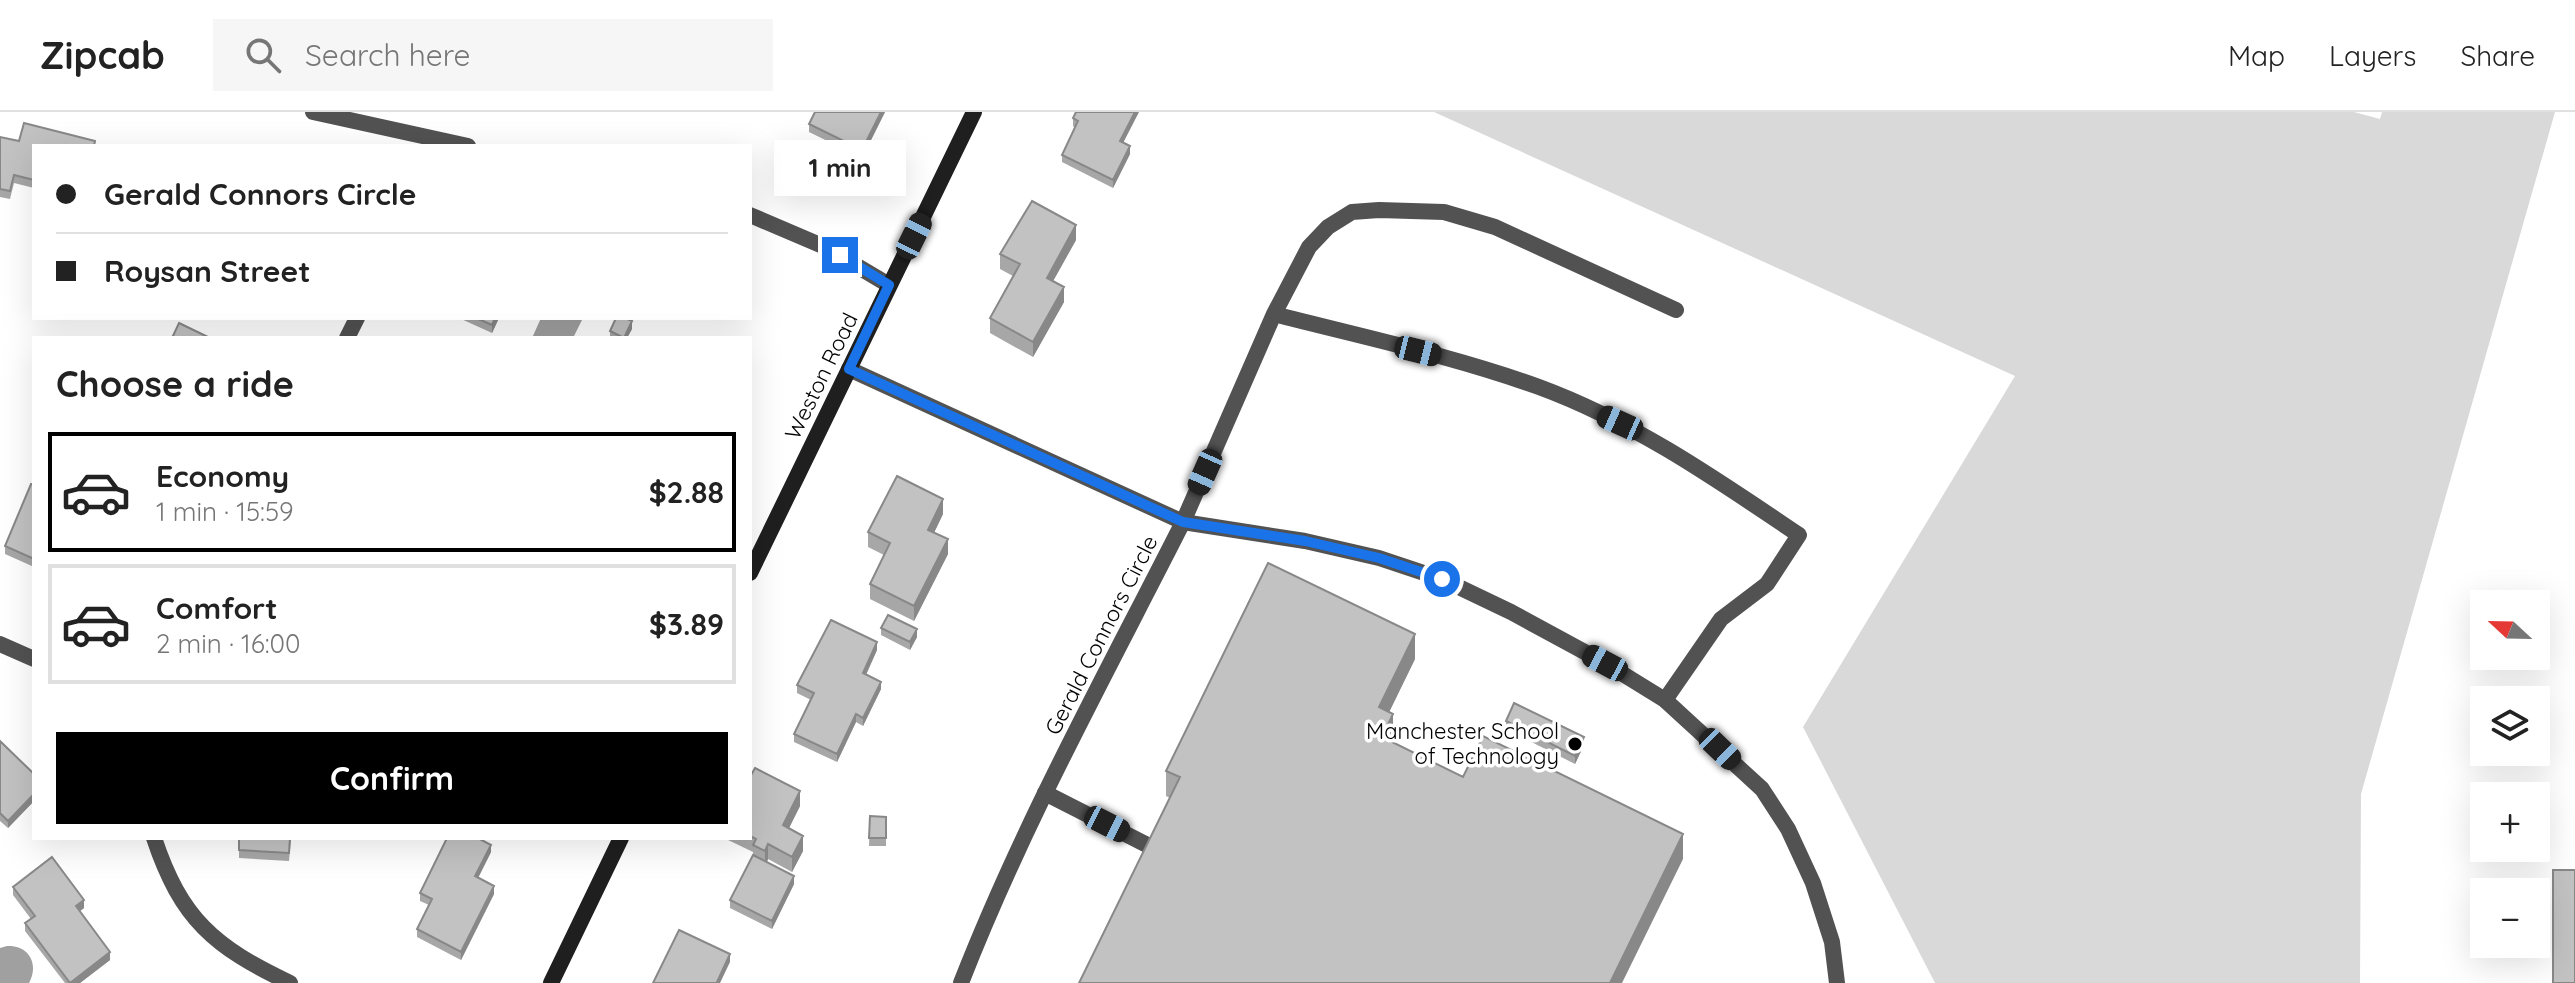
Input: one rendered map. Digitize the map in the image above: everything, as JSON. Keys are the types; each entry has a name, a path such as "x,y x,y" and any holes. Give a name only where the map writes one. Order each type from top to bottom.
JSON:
{"street":[{"path":"313,112 445,144"},
{"name":"Weston Road","path":"752,569 974,112"},
{"path":"849,369 1183,522 1274,314 1309,247 1328,227 1352,212 1444,212 1495,227 1676,310"},
{"path":"752,216 825,247 889,285"},
{"path":"1274,314 1476,366 1542,388 1620,423 1690,461 1799,535 1767,584 1721,619 1665,700"},
{"name":"Gerald Connors Circle","path":"961,983 993,901 1045,793 1183,522 1305,541 1379,558 1442,579 1525,619 1665,700 1762,789 1788,829 1813,883 1832,942 1837,983"},
{"path":"0,644 32,658"},
{"path":"1045,793 1157,850"},
{"path":"155,840 165,870 186,908 213,938 250,964 290,983"},
{"path":"551,983 620,840"}],"shaded area":[{"path":"1434,112 2354,112 2380,119 2382,112 2555,112 2361,794 2360,983 1935,983 1803,727 2015,376"},
{"path":"540,320 582,320 574,336 533,336"},
{"path":"0,948 22,949 30,957 33,969 29,983 0,983"}],"building":[{"path":"815,112 881,112 862,150 809,124"},
{"path":"1076,112 1135,112 1120,141 1130,146 1113,180 1062,155 1078,121 1073,118"},
{"path":"24,123 95,141 94,144 32,144 32,180 14,175 10,191 0,189 0,137 19,141"},
{"path":"1032,201 1076,225 1047,278 1064,287 1033,342 990,318 1020,264 1000,254"},
{"path":"615,320 632,321 625,336 610,331"},
{"path":"179,323 206,336 173,336"},
{"path":"897,476 943,499 928,530 948,539 914,606 870,584 890,543 868,532"},
{"path":"31,484 32,484 32,558 5,546"},
{"path":"1268,563 1415,634 1379,707 1393,714 1382,737 1463,777 1483,736 1683,834 1610,983 1079,983 1180,777 1166,771"},
{"path":"888,615 917,629 910,642 881,628"},
{"path":"831,620 877,642 863,673 881,682 863,718 856,714 837,754 794,734 814,693 797,685"},
{"path":"1514,703 1584,737 1575,756 1506,721"},
{"path":"0,741 32,772 32,796 8,821 0,813"},
{"path":"755,768 800,791 783,825 803,836 792,857 768,844 765,851 753,845 756,839 752,837 752,773"},
{"path":"870,816 886,817 886,838 869,838"},
{"path":"239,840 290,840 289,853 239,850"},
{"path":"446,840 482,840 491,845 475,876 494,886 461,952 417,929 432,899 420,893"},
{"path":"753,855 794,876 772,921 730,900"},
{"path":"52,857 84,900 76,906 110,952 70,983 25,923 35,916 13,887"},
{"path":"2553,870 2575,870 2575,983 2553,983"},
{"path":"679,930 730,954 719,983 653,983"}],"place":[{"name":"Manchester School of Technology","path":"1575,744"}],"route":[{"path":"840,255 889,285 849,369 1183,522 1305,541 1379,558 1442,579"}]}
